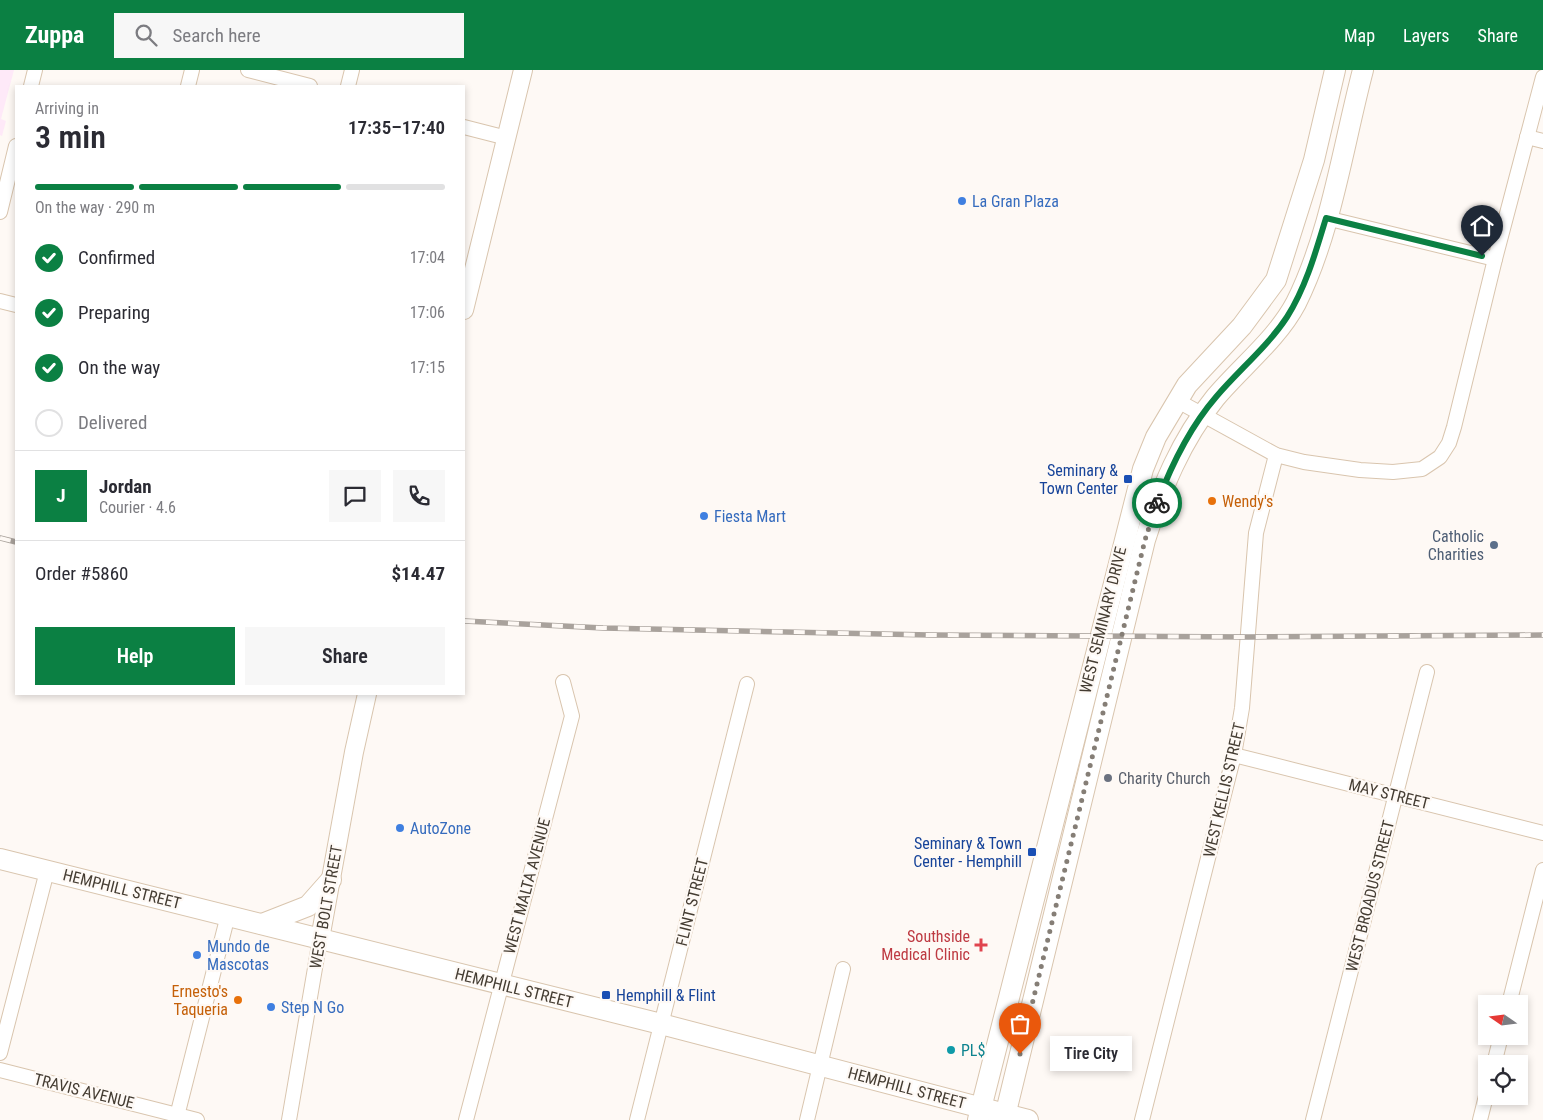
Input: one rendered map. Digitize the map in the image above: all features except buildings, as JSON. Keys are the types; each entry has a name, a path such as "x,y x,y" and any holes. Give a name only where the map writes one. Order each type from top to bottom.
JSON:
{"main road":[{"path":"1326,218 1313,200 1314,160 1335,70"},
{"path":"1349,123 1350,70"},
{"path":"1349,123 1363,70"},
{"name":"WEST SEMINARY DRIVE","path":"1005,1117 1145,540 1170,471 1203,414 1286,319 1296,303 1314,259 1349,123"},
{"name":"WEST SEMINARY DRIVE","path":"979,1114 1131,507 1143,469 1156,436 1176,400 1187,385 1242,326 1276,280 1314,160"},
{"name":"HEMPHILL STREET","path":"0,859 821,1065 979,1114 1028,1120"},
{"path":"1039,874 1062,888"},
{"path":"262,924 308,906 331,880"}],"street":[{"path":"31,85 35,70"},
{"path":"188,85 192,70"},
{"path":"248,70 306,85"},
{"path":"348,85 352,70"},
{"path":"465,306 524,70"},
{"path":"1176,400 1276,456 1304,462 1360,470 1393,472 1422,469 1442,454 1454,427 1495,259 1543,77"},
{"path":"465,127 507,138"},
{"path":"1527,137 1543,141"},
{"path":"0,212 15,150"},
{"path":"1326,218 1495,259"},
{"path":"0,301 15,305"},
{"name":"WEST KELLIS STREET","path":"1142,1120 1234,755 1242,708 1256,533 1276,456"},
{"name":"WEST BROADUS STREET","path":"1313,1120 1427,672"},
{"name":"WEST MALTA AVENUE","path":"466,1120 572,716 563,682"},
{"name":"FLINT STREET","path":"637,1120 747,684"},
{"name":"WEST BOLT STREET","path":"289,1120 320,939 367,695"},
{"name":"MAY STREET","path":"1234,755 1543,833"},
{"path":"1512,995 1543,870"},
{"path":"0,1053 47,871"},
{"path":"177,1118 228,915"},
{"path":"807,1120 843,968"},
{"name":"TRAVIS AVENUE","path":"0,1070 177,1118 197,1120"},
{"path":"1480,1120 1484,1105"}],"shaded area":[{"path":"0,70 14,70 1,119 6,121 2,136 0,135"}],"railway":[{"path":"0,538 15,542"},
{"path":"465,621 603,628 930,635 1248,637 1543,635"}],"way so far":[{"path":"1020,1054 1062,888 1145,540 1157,503"}],"place":[{"name":"La Gran Plaza","path":"962,201"},
{"name":"Seminary & Town Center","path":"1128,479"},
{"name":"Wendy's","path":"1212,501"},
{"name":"Fiesta Mart","path":"704,516"},
{"name":"Catholic Charities","path":"1494,545"},
{"name":"Charity Church","path":"1108,778"},
{"name":"AutoZone","path":"400,828"},
{"name":"Seminary & Town Center - Hemphill","path":"1032,852"},
{"name":"Southside Medical Clinic","path":"981,945"},
{"name":"Mundo de Mascotas","path":"197,955"},
{"name":"Hemphill & Flint","path":"606,995"},
{"name":"Ernesto's Taqueria","path":"238,1000"},
{"name":"Step N Go","path":"271,1007"},
{"name":"PL$","path":"951,1050"},
{"name":"Tire City","path":"1020,1054"}],"route":[{"path":"1157,503 1170,471 1203,414 1286,319 1296,303 1314,259 1326,218 1482,256"}]}
